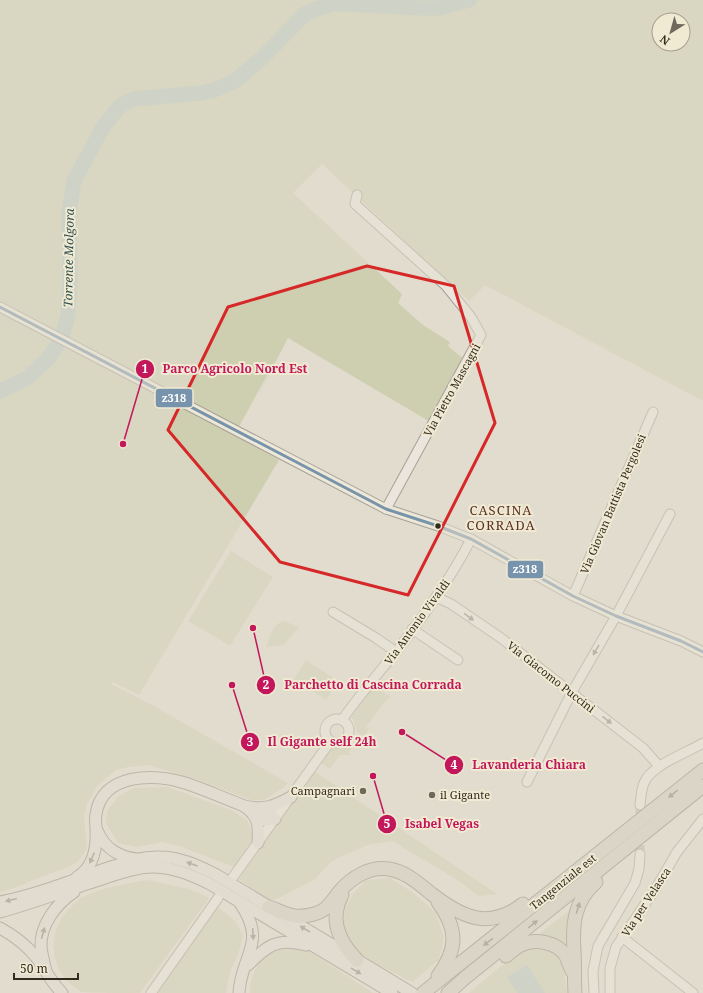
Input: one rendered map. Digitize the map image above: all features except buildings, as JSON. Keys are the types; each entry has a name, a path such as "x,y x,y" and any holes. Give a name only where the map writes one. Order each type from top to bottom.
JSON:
{"highway":[{"name":"Tangenziale est","path":"427,990 703,770"},
{"name":"Tangenziale est","path":"448,993 703,786"},
{"path":"575,993 574,926 580,900 587,890 612,869 623,851"},
{"path":"269,907 290,915 303,916 312,914 327,907 348,883 364,872 377,869 390,869 414,880 452,908 468,916 478,919 491,919 504,916 517,909 546,886 562,883"},
{"path":"348,883 336,909 337,931 344,945 358,960"},
{"path":"427,990 449,960 454,944 453,932 449,918 432,894"},
{"path":"466,977 490,969 521,944 536,942 548,943 563,953 566,956 574,974"}],"main road":[{"path":"70,881 83,873 93,859 96,844 96,810 103,797 109,789 126,780 147,778 169,779 184,782 242,805 264,808 291,797"},
{"path":"242,805 253,814 265,820 275,819"},
{"path":"264,808 275,819"},
{"path":"253,814 259,826 258,843"},
{"path":"96,827 102,841 111,850 121,855 192,875 239,901 392,993"},
{"path":"0,902 144,861 176,859 201,867 215,874 412,993"},
{"path":"0,912 89,883 144,861"},
{"path":"46,971 41,946 46,924 53,912 65,898 89,883"},
{"path":"239,901 247,913 252,928 253,944 240,982 239,993"},
{"path":"0,928 12,935 31,952 62,993"},
{"path":"245,969 261,951 279,942 290,941 317,948"}],"street":[{"name":"Via Pietro Mascagni","path":"356,195 355,204 446,286 464,308 481,335 386,509"},
{"path":"0,307 386,509 471,538 573,596 616,616 681,641 703,652"},
{"name":"Via Giovan Battista Pergolesi","path":"573,596 653,412"},
{"path":"527,782 572,692 616,616 670,514"},
{"name":"Via Antonio Vivaldi","path":"342,720 396,652 436,596 461,559 471,538"},
{"name":"Via Giacomo Puccini","path":"436,596 451,604 501,638 572,692 643,748 659,766"},
{"path":"333,612 396,652"},
{"path":"412,629 458,660"},
{"path":"335,719 342,720 348,726 349,734 347,738 344,741 337,743 330,742 325,736 324,732 326,724 335,719"},
{"path":"233,877 330,742"},
{"path":"640,805 644,782 659,766 703,743"},
{"name":"Via per Velasca","path":"610,993 610,968 616,947 656,888 677,852 703,819"},
{"path":"594,993 593,971 598,946 634,882 639,869 640,854"},
{"path":"151,993 218,898"},
{"path":"622,937 693,993"}],"highlighted area":[{"path":"367,266 454,286 495,423 408,595 280,562 168,430 228,307"}],"green space":[{"path":"0,0 703,0 703,401 485,285 469,301 322,164 293,193 402,294 398,303 423,325 450,342 448,346 466,361 432,423 288,338 256,399 276,359 235,434 279,460 139,695 113,682 111,684 152,705 288,783 264,800 251,800 201,781 148,765 116,770 98,785 87,804 84,816 87,848 82,857 69,867 0,892"},
{"path":"231,551 273,577 230,646 188,621"},
{"path":"284,621 299,627 284,645 266,647 277,624"},
{"path":"306,660 338,681 326,700 294,679"},
{"path":"376,688 391,697 386,700 366,727 369,729 364,736 357,732 352,717 370,692"},
{"path":"348,744 352,748 349,752 351,755 340,755 330,769 320,762 333,746 341,746"},
{"path":"314,771 497,894 479,896 456,879 392,841 367,845 332,861 315,879 277,899 266,900 239,879"},
{"path":"168,787 233,811 248,821 253,839 234,867 179,846 162,842 138,847 118,843 106,823 107,811 118,797 133,788"},
{"path":"390,878 412,892 435,912 444,937 439,960 412,982 374,963 360,953 349,941 343,926 345,909 353,894 366,880"},
{"path":"147,880 189,889 209,898 140,993 82,992 71,984 62,974 57,963 54,951 54,939 57,927 64,915 78,900 83,897 99,890"},
{"path":"217,906 235,921 243,936 238,955 230,971 226,993 156,993"},
{"path":"570,910 566,929 568,952 540,936 540,933"},
{"path":"543,946 558,955 563,965 567,993 469,993 519,951"},
{"path":"303,947 373,993 250,993 254,971 267,952"}],"shaded area":[{"path":"527,965 545,993 518,993 507,977"}],"waterway":[{"name":"Torrente Molgora","path":"0,391 26,379 47,360 62,338 68,314 70,285 69,212 74,181 103,127 120,106 133,99 201,93 229,84 239,78 264,56 305,14 319,8 334,4 439,8 469,0"}],"tunnel":[{"path":"640,805 640,854"}],"transit line":[{"name":"z318","path":"0,307 386,509 438,526 471,539 573,596 616,616 681,641 703,652"}],"place":[{"name":"Parco Agricolo Nord Est","path":"123,444"},
{"name":"Parchetto di Cascina Corrada","path":"253,628"},
{"name":"Il Gigante self 24h","path":"232,685"},
{"name":"Lavanderia Chiara","path":"402,732"},
{"name":"Isabel Vegas","path":"373,776"},
{"name":"Campagnari","path":"363,791"},
{"name":"il Gigante","path":"432,795"}],"district":[{"name":"CASCINA CORRADA","path":"501,518"}]}
